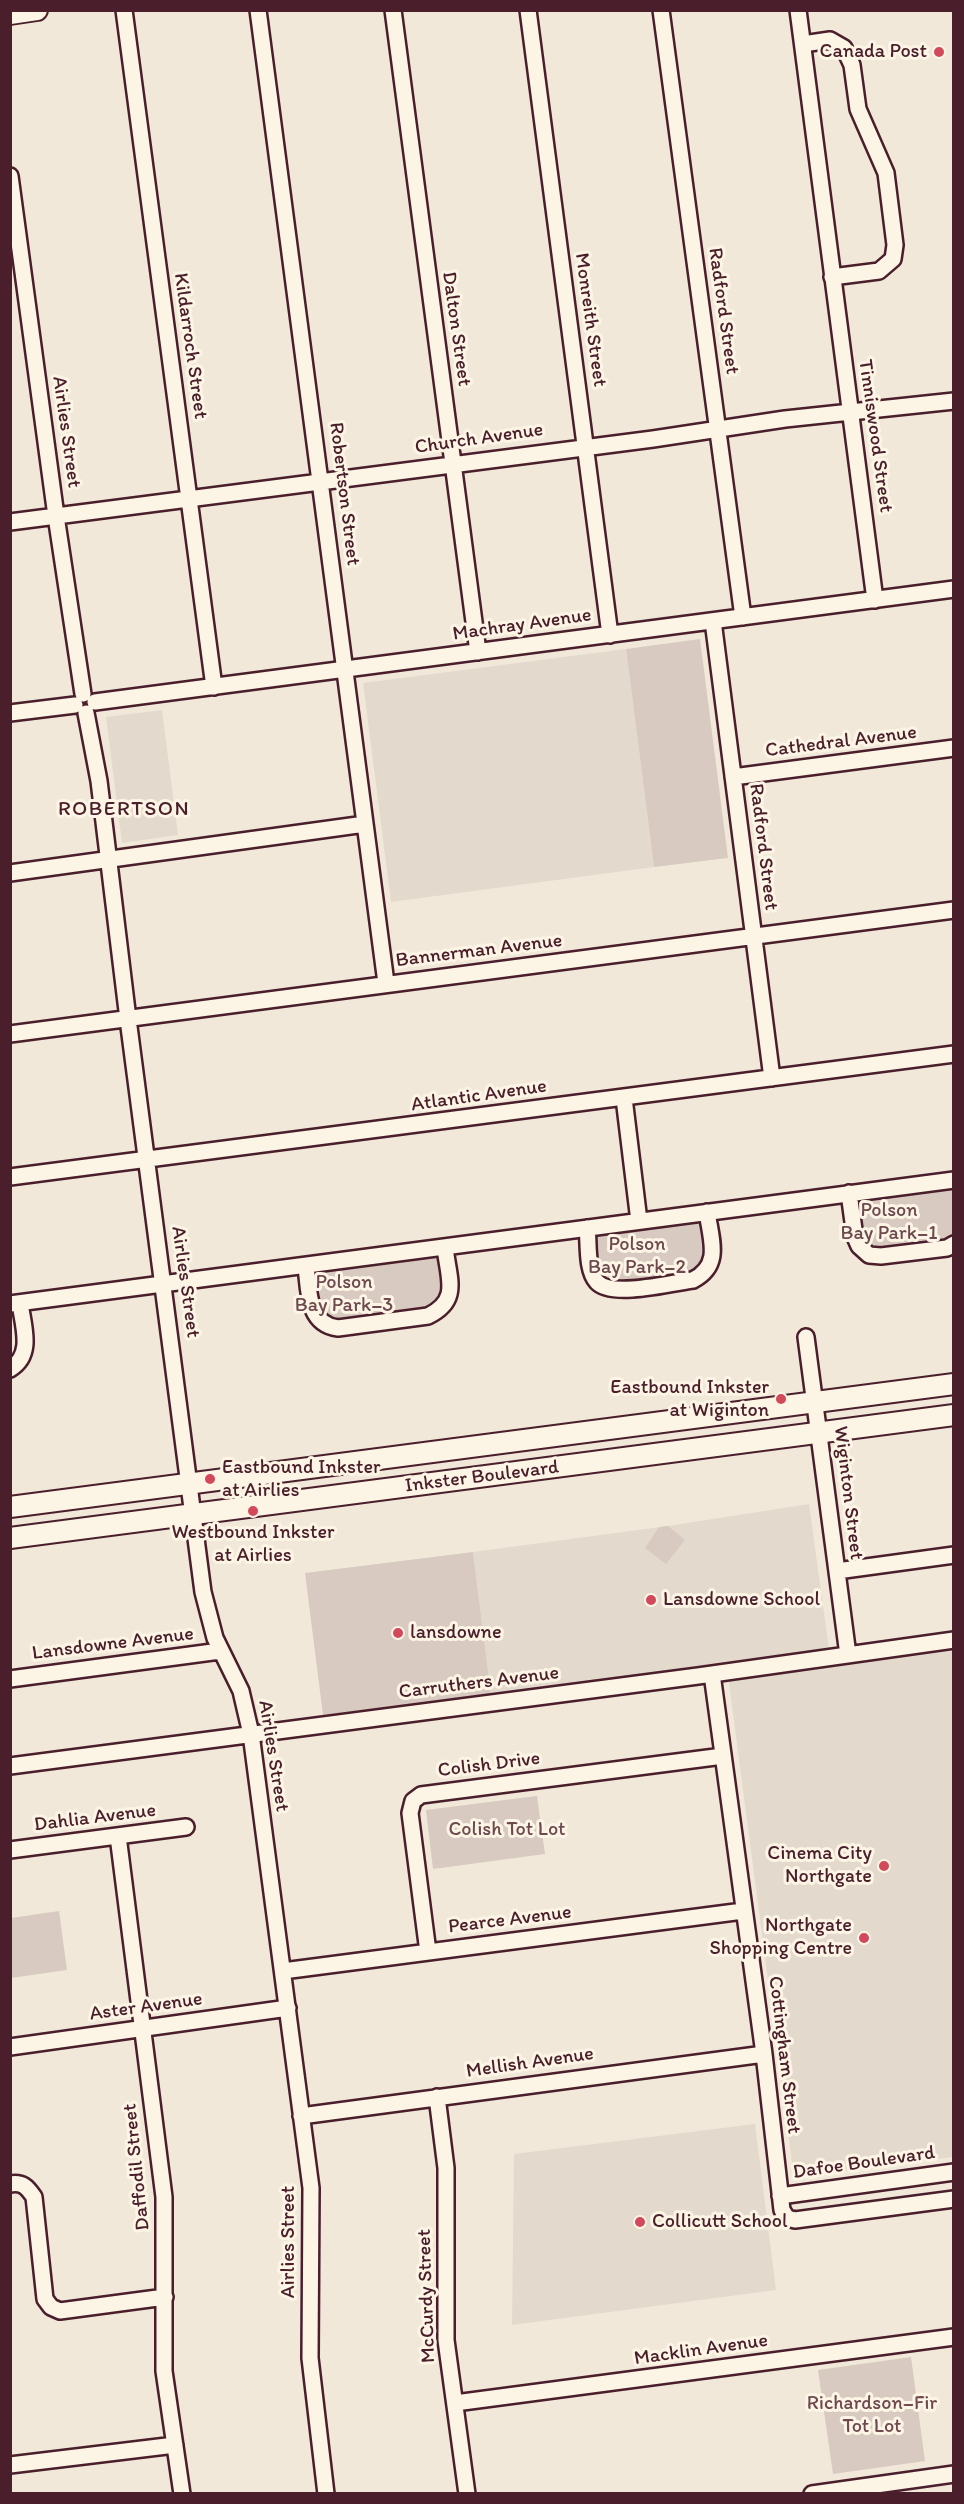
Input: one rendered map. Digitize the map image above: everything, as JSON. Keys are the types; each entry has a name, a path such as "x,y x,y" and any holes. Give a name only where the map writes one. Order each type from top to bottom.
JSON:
{"main road":[{"path":"10,14 37,10"},
{"name":"Inkster Boulevard","path":"10,1507 954,1384"},
{"name":"Inkster Boulevard","path":"10,1538 954,1415"}],"street":[{"name":"Kildarroch Street","path":"124,10 214,687"},
{"name":"Robertson Street","path":"258,10 322,482 386,984"},
{"name":"Dalton Street","path":"393,10 478,652"},
{"name":"Monreith Street","path":"528,10 610,635"},
{"name":"Radford Street","path":"661,10 743,617"},
{"name":"Tinniswood Street","path":"798,10 875,600"},
{"path":"803,44 830,40 844,48 852,64 858,109 886,173 895,245 893,259 879,271 832,277"},
{"name":"Airlies Street","path":"10,176 56,516 99,781 203,1592 208,1617 220,1651 241,1692 251,1734 311,2188 310,2358 326,2493"},
{"name":"Church Avenue","path":"10,522 653,439 717,428 954,401"},
{"name":"Machray Avenue","path":"10,713 954,590"},
{"name":"Radford Street","path":"713,621 772,1078"},
{"name":"Cathedral Avenue","path":"733,777 954,748"},
{"path":"10,873 365,824"},
{"name":"Bannerman Avenue","path":"10,1034 954,910"},
{"name":"Atlantic Avenue","path":"10,1177 147,1161 954,1054"},
{"path":"624,1098 639,1221"},
{"path":"10,1369 20,1362 25,1353 15,1304 954,1180"},
{"path":"849,1193 855,1237 859,1246 869,1255 903,1254 947,1248 954,1244"},
{"path":"587,1228 592,1272 597,1282 606,1288 619,1290 650,1286 693,1280 704,1275 713,1257 707,1212"},
{"path":"306,1266 312,1312 326,1326 338,1328 428,1316 441,1310 450,1293 445,1247"},
{"name":"Wiginton Street","path":"806,1337 848,1655"},
{"path":"837,1570 954,1555"},
{"name":"Carruthers Avenue","path":"10,1766 954,1640"},
{"name":"Lansdowne Avenue","path":"10,1679 220,1651"},
{"name":"Cottingham Street","path":"712,1674 764,2054 782,2210 787,2218 795,2220 954,2199"},
{"name":"Colish Drive","path":"429,1952 410,1813 413,1801 421,1795 723,1756"},
{"name":"Dahlia Avenue","path":"10,1850 186,1827"},
{"name":"Daffodil Street","path":"118,1836 164,2197 164,2371 182,2493"},
{"name":"Pearce Avenue","path":"283,1971 743,1911"},
{"name":"Aster Avenue","path":"10,2047 288,2008"},
{"name":"Mellish Avenue","path":"301,2116 764,2054"},
{"name":"McCurdy Street","path":"437,2097 446,2168 446,2340 466,2493"},
{"name":"Dafoe Boulevard","path":"780,2196 954,2172"},
{"path":"10,2184 19,2183 28,2188 33,2197 45,2299 51,2307 60,2311 165,2296"},
{"name":"Macklin Avenue","path":"455,2403 954,2337"},
{"path":"10,2465 175,2445"},
{"path":"812,2493 877,2489 954,2475"}],"shaded area":[{"path":"626,649 654,867 391,902 363,683"},
{"path":"162,710 178,835 122,843 106,717"},
{"name":"Lansdowne School","path":"809,1504 829,1649 491,1694 473,1552 668,1526"},
{"name":"Northgate Shopping Centre","path":"953,1646 953,2157 794,2178 728,1676"},
{"name":"Collicutt School","path":"755,2124 776,2290 512,2325 514,2154"}],"green space":[{"path":"700,639 728,858 654,867 626,649"},
{"name":"Polson Bay Park–1","path":"953,1187 953,1240 889,1250 867,1244 861,1237 856,1205 862,1199"},
{"name":"Polson Bay Park–2","path":"694,1221 704,1226 706,1262 688,1277 609,1284 598,1273 593,1240 596,1235"},
{"name":"Polson Bay Park–3","path":"432,1256 442,1260 445,1290 433,1310 341,1322 321,1315 312,1276 315,1271"},
{"path":"668,1526 685,1540 666,1564 645,1548 659,1527"},
{"name":"lansdowne","path":"473,1552 491,1694 323,1715 305,1573"},
{"name":"Colish Tot Lot","path":"537,1796 545,1854 433,1869 426,1810"},
{"path":"59,1911 67,1970 11,1978 11,1918"},
{"name":"Richardson–Fir Tot Lot","path":"911,2357 925,2461 833,2474 818,2370"}],"place":[{"name":"Canada Post","path":"939,52"},
{"name":"Eastbound Inkster at Wiginton","path":"781,1399"},
{"name":"Eastbound Inkster at Airlies","path":"210,1479"},
{"name":"Westbound Inkster at Airlies","path":"253,1511"},
{"name":"Lansdowne School","path":"651,1600"},
{"name":"lansdowne","path":"398,1633"},
{"name":"Cinema City Northgate","path":"884,1866"},
{"name":"Northgate Shopping Centre","path":"864,1938"},
{"name":"Collicutt School","path":"640,2222"}],"district":[{"name":"ROBERTSON","path":"124,810"}]}
